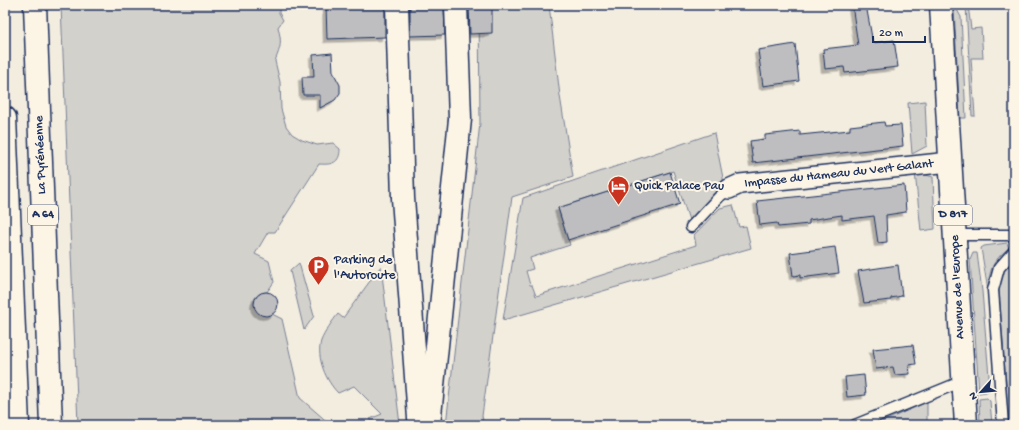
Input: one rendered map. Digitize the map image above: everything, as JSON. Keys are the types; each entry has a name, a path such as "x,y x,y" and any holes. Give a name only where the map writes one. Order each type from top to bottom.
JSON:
{"main road":[{"name":"La Pyrénéenne","path":"35,5 51,425"},
{"path":"397,5 403,198 420,425"},
{"path":"429,425 460,119 456,5"},
{"name":"Avenue de l'Europe","path":"940,5 966,425"},
{"name":"A 64","path":"5,118 18,425"}],"street":[{"name":"Impasse du Hameau du Vert Galant","path":"729,189 740,184 950,162"}],"lane":[{"path":"691,227 718,197 729,189"},
{"path":"954,235 1014,235"},
{"path":"1003,425 993,290 999,268 1014,251"},
{"path":"855,425 963,381"}],"shaded area":[{"path":"61,5 279,5 279,13 283,20 278,27 280,44 279,52 275,61 280,82 281,109 286,126 292,134 302,140 317,145 333,143 340,149 340,154 334,162 319,164 275,232 268,232 255,254 269,261 274,282 267,292 260,293 256,297 254,306 260,314 272,314 282,319 300,398 331,425 78,425"},
{"path":"479,5 549,5 560,96 573,177 512,197 482,416 484,425 446,425 480,123"},
{"path":"966,5 968,5 971,29 981,28 983,58 971,58 975,116 972,116"},
{"path":"954,8 956,8 961,17 966,118 960,118"},
{"path":"925,101 927,146 912,154 908,103"},
{"path":"714,133 724,183 689,220 673,171 558,208 570,245 530,258 533,269 526,271 530,285 532,285 536,296 696,245 694,235 720,208 733,205 739,227 746,226 751,248 503,320 523,198"},
{"path":"915,172 933,177 935,229 921,231"},
{"path":"1007,243 1009,248 992,266 989,277 988,291 981,248 984,246"},
{"path":"973,253 977,253 982,291 990,389 986,392 979,393 970,260"},
{"path":"1014,258 1014,425 1009,425 999,288 1004,268"},
{"path":"299,263 314,316 304,330 290,271"},
{"path":"381,266 400,425 376,425 370,419 382,414 354,386 338,393 326,376 320,355 321,341 331,323 338,314 343,318"},
{"path":"987,398 990,401 992,425 980,425 979,399"},
{"path":"927,402 927,425 875,425"}],"building":[{"path":"326,5 385,5 385,37 327,39"},
{"path":"410,5 444,5 445,35 410,36"},
{"path":"469,5 492,5 492,33 470,34"},
{"path":"852,5 866,5 873,43 894,40 898,67 845,73 844,67 825,69 823,49 858,45"},
{"path":"795,44 799,81 763,86 758,50"},
{"path":"332,53 333,72 340,85 340,93 335,100 320,108 320,95 303,95 302,77 314,77 313,55"},
{"path":"884,122 885,126 901,125 903,146 753,163 750,141 765,139 765,135 800,131 800,135 850,130 850,126"},
{"path":"670,172 680,204 568,240 558,208"},
{"path":"904,185 906,212 886,215 887,242 878,243 874,216 842,220 842,215 809,220 809,224 778,227 777,223 760,225 757,201"},
{"path":"835,247 839,273 800,278 800,275 793,276 790,253"},
{"path":"898,265 902,296 891,298 891,300 864,303 858,271"},
{"path":"266,292 271,293 277,299 277,309 271,315 266,316 261,315 255,309 254,304 255,299 261,293"},
{"path":"913,345 916,364 909,365 910,374 895,375 893,367 876,369 873,349"},
{"path":"864,375 866,395 847,397 845,377"}],"place":[{"name":"Quick Palace Pau","path":"619,206"},
{"name":"Parking de l'Autoroute","path":"318,286"}]}
